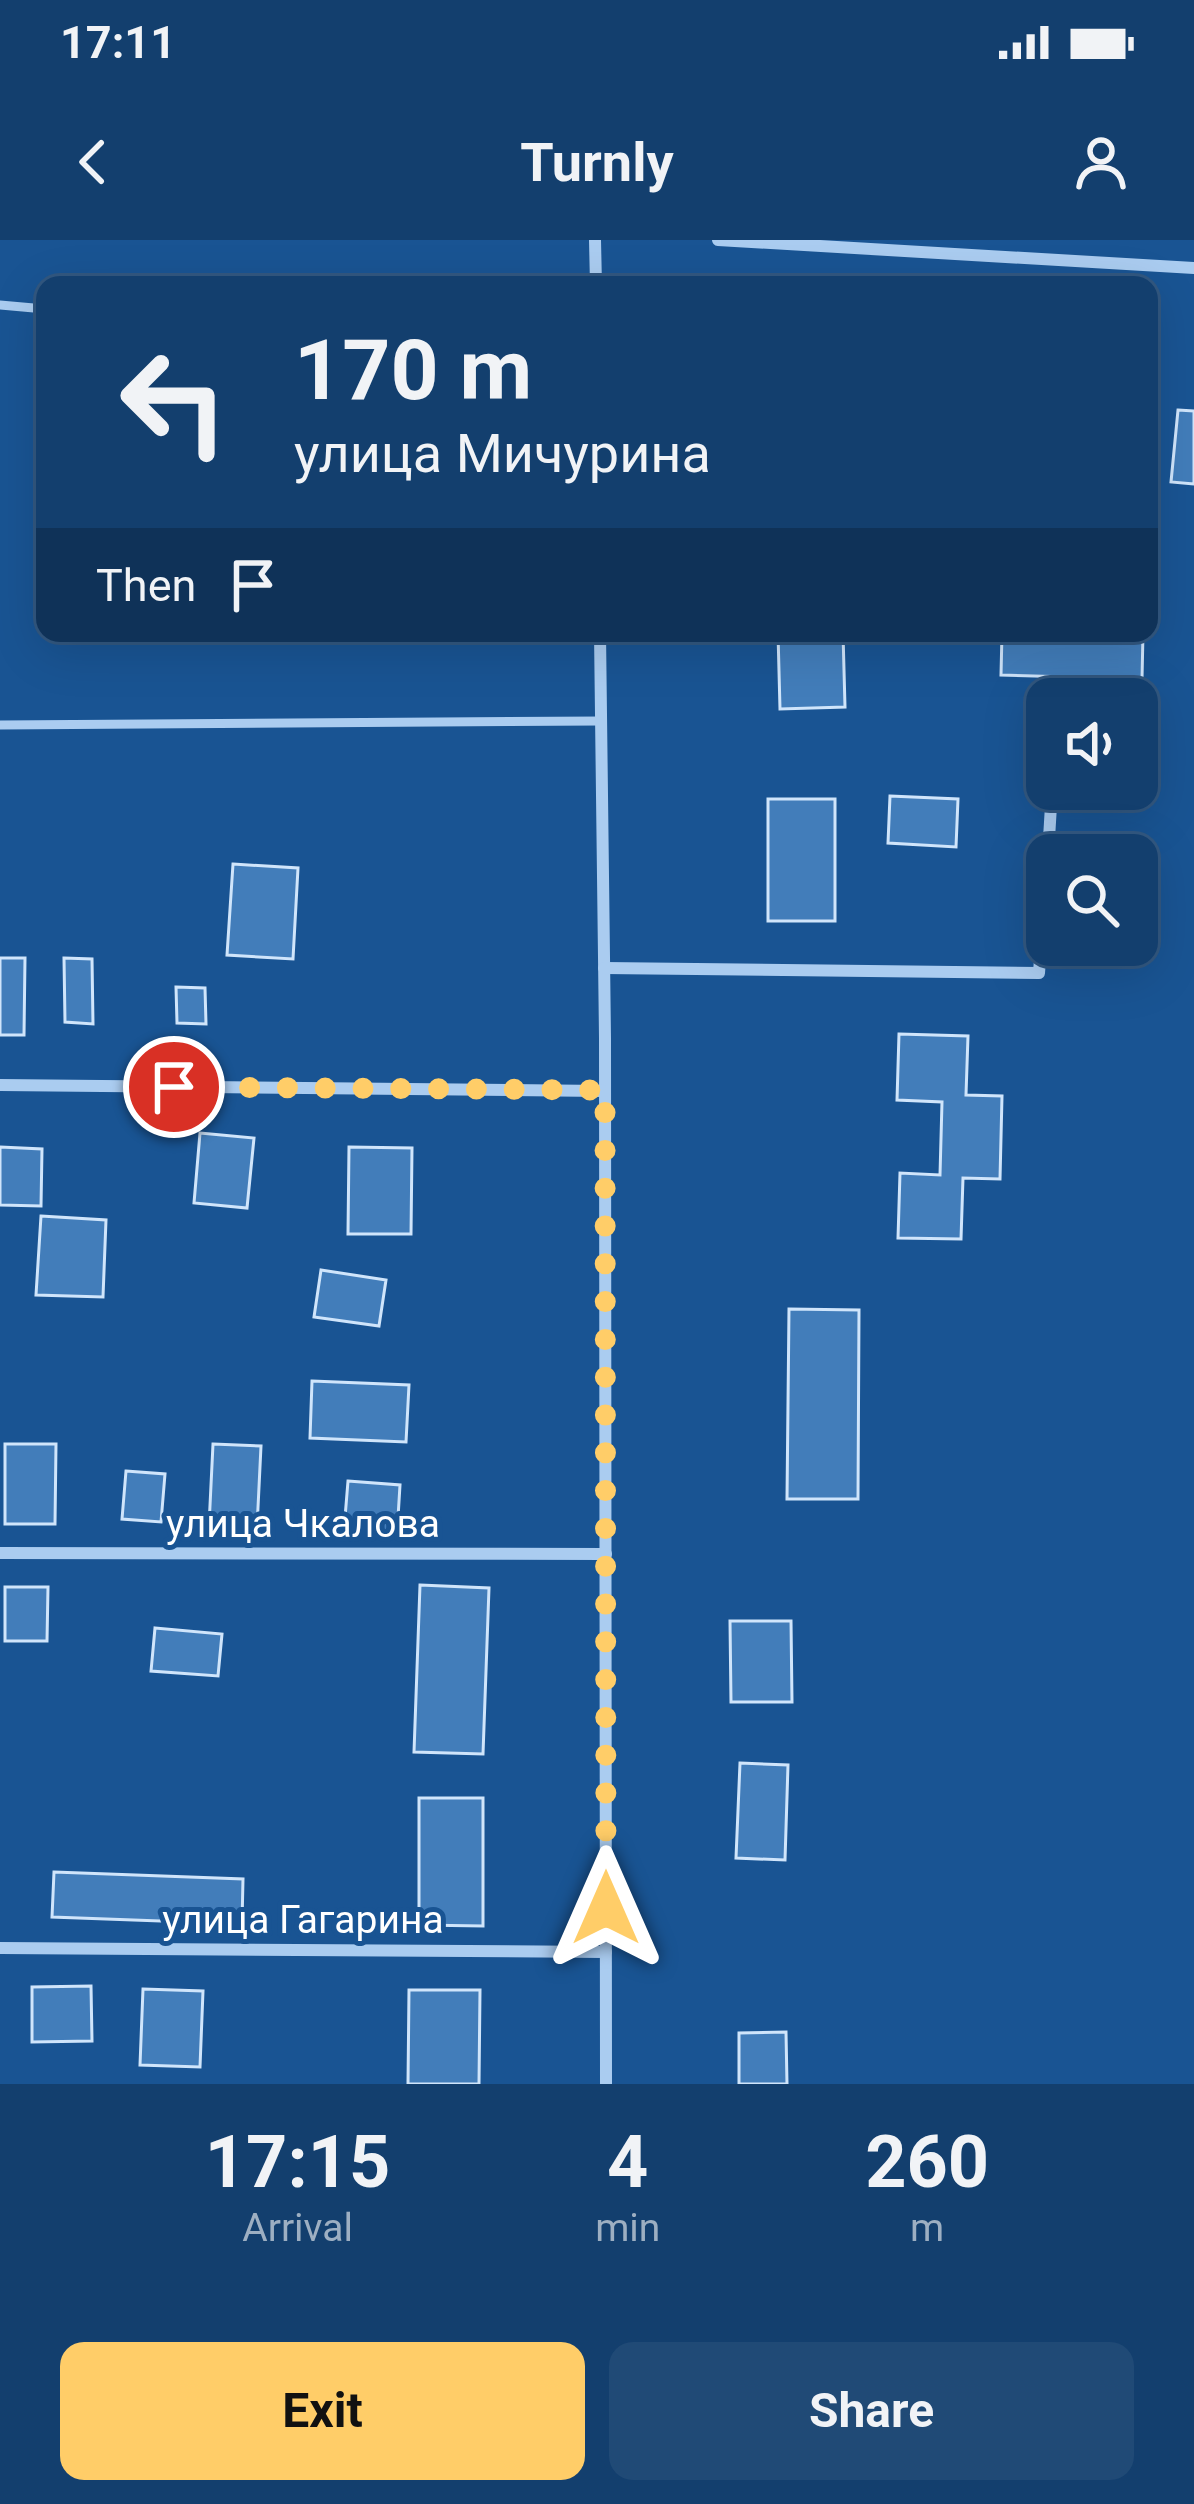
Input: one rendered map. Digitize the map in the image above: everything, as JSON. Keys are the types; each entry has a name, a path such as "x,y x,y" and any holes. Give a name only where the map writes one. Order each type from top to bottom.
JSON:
{"street":[{"path":"595,240 596,276"},
{"path":"718,240 1194,268"},
{"path":"600,642 606,2084"},
{"path":"604,968 1039,973 1039,966"},
{"path":"0,1085 605,1090"},
{"name":"улица Чкалова","path":"0,1553 606,1554"},
{"name":"улица Гагарина","path":"0,1948 606,1952"}],"lane":[{"path":"0,305 36,308"},
{"path":"0,725 601,722"}],"building":[{"path":"1178,410 1194,411 1194,484 1171,482"},
{"path":"778,642 843,642 845,707 780,709"},
{"path":"1002,642 1143,642 1142,678 1001,675"},
{"path":"890,796 958,799 956,847 888,843"},
{"path":"768,799 835,799 835,921 768,921"},
{"path":"233,864 298,868 293,959 227,955"},
{"path":"0,958 25,958 24,1035 0,1035"},
{"path":"64,958 92,959 93,1024 65,1022"},
{"path":"176,987 205,988 206,1024 177,1023"},
{"path":"899,1034 968,1036 966,1095 1002,1096 1000,1179 963,1178 961,1239 898,1238 900,1173 940,1175 942,1102 897,1100"},
{"path":"200,1133 254,1138 247,1208 194,1203"},
{"path":"0,1147 42,1149 41,1206 0,1205"},
{"path":"349,1147 412,1148 411,1234 348,1234"},
{"path":"41,1216 106,1220 103,1297 36,1295"},
{"path":"321,1270 386,1280 379,1326 314,1317"},
{"path":"789,1309 859,1310 858,1499 787,1499"},
{"path":"312,1381 409,1385 406,1442 310,1438"},
{"path":"5,1444 56,1444 55,1524 5,1524"},
{"path":"213,1444 261,1446 257,1528 209,1526"},
{"path":"126,1471 165,1474 161,1522 122,1519"},
{"path":"348,1481 400,1485 397,1534 344,1530"},
{"path":"420,1585 489,1588 483,1754 414,1752"},
{"path":"5,1587 48,1587 47,1641 5,1641"},
{"path":"730,1621 791,1621 792,1702 731,1702"},
{"path":"155,1628 222,1634 218,1676 151,1671"},
{"path":"740,1763 788,1765 785,1860 736,1858"},
{"path":"419,1798 483,1798 483,1926 419,1925"},
{"path":"54,1872 243,1879 242,1924 52,1917"},
{"path":"91,1986 92,2041 32,2042 32,1987"},
{"path":"143,1989 203,1991 200,2067 140,2065"},
{"path":"409,1990 480,1990 479,2084 408,2084"},
{"path":"786,2032 787,2084 739,2084 739,2033"}],"route":[{"path":"174,1087 605,1090 606,1908"}]}
